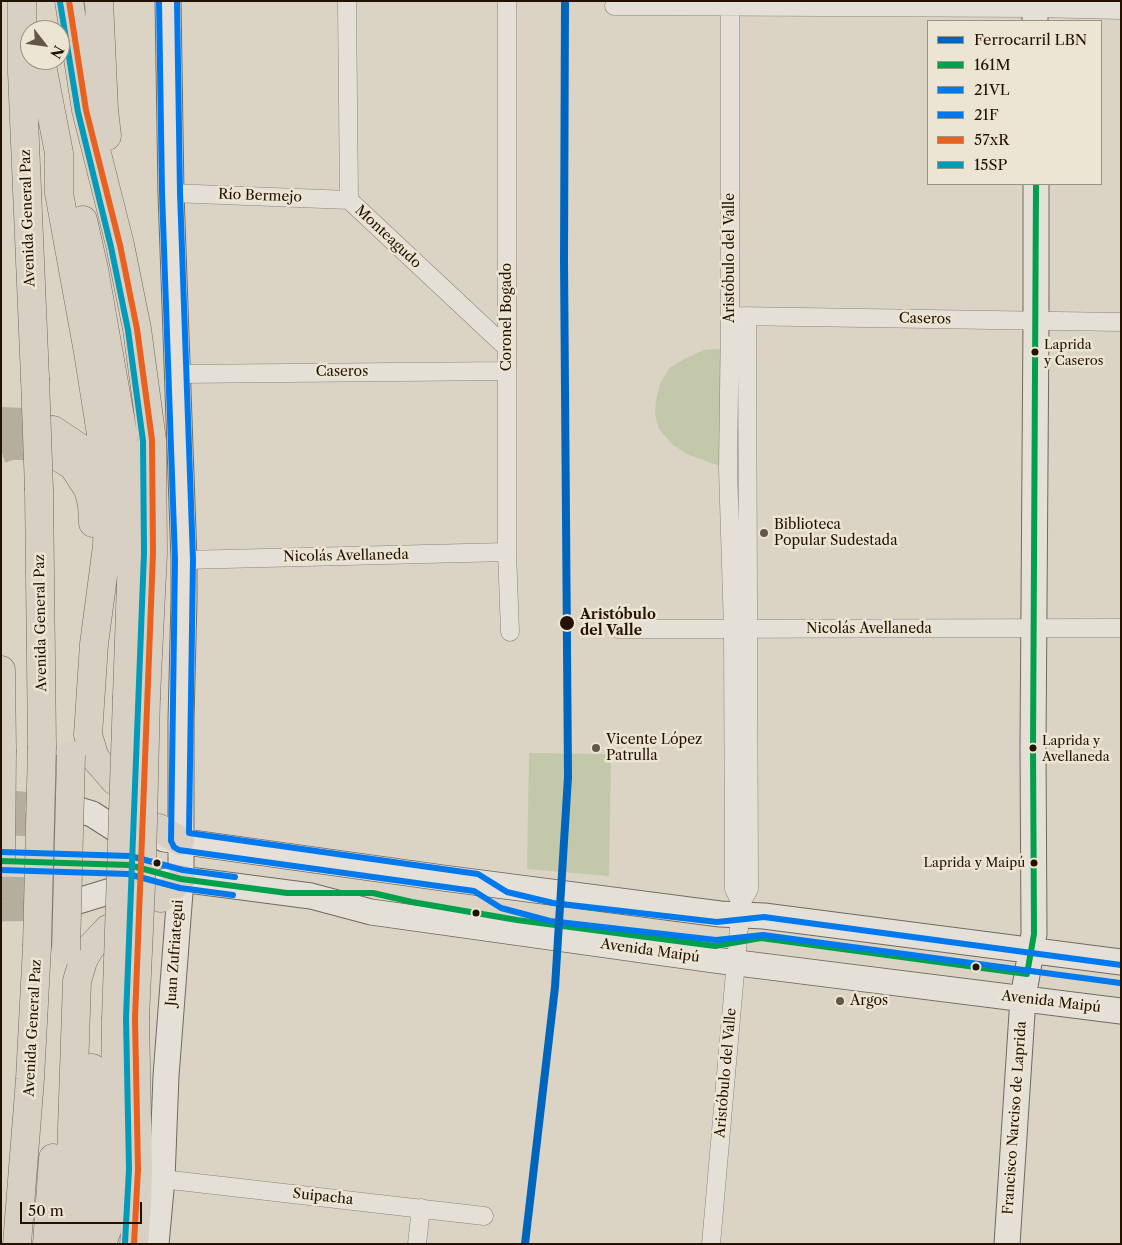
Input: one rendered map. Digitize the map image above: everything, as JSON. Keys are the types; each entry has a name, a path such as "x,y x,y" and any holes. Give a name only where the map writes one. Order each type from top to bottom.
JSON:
{"highway":[{"name":"Avenida General Paz","path":"16,1244 30,1079 37,946 42,746 39,490 22,72 22,1"},
{"path":"31,1 34,20"},
{"path":"69,1 86,110 120,244 137,329 152,440 152,553 136,697"},
{"path":"98,1 104,110 120,244"},
{"path":"43,70 60,153 60,193 101,432 107,496 107,546 94,644 88,735 95,758 115,781"},
{"path":"60,153 76,188 94,269 123,434 131,508 142,862 125,1019 110,1224 102,1244"},
{"path":"66,1244 59,1216 71,755 75,664 93,539 92,504 88,489 78,472 54,442 83,450 96,469 107,496"},
{"path":"1,670 1,863"},
{"path":"46,1244 59,1216 78,981 81,966 95,942 110,939 96,970 91,991 93,1201 86,1228 78,1244"},
{"path":"125,1019 138,1178 134,1244"}],"street":[{"name":"Juan Zufriategui","path":"156,1244 162,1179 166,1076 166,836 184,560 171,193 168,1"},
{"name":"Monteagudo","path":"347,1 349,200 507,348"},
{"name":"Coronel Bogado","path":"507,1 507,552 510,632"},
{"path":"614,6 730,4 1121,10"},
{"name":"Aristóbulo del Valle","path":"712,1244 740,909 734,889 741,630 728,469 738,316 730,4"},
{"name":"Francisco Narciso de Laprida","path":"1007,1244 1023,998 1034,934 1036,185"},
{"name":"Río Bermejo","path":"171,193 349,200"},
{"name":"Caseros","path":"738,316 1121,322"},
{"name":"Caseros","path":"177,374 507,371"},
{"name":"Nicolás Avellaneda","path":"184,560 507,552"},
{"name":"Nicolás Avellaneda","path":"618,630 1121,628"},
{"path":"80,819 92,814 114,828"},
{"path":"166,836 443,878 740,909 764,916 1031,952 1121,962"},
{"name":"Avenida Maipú","path":"165,887 311,896 388,915 735,963 1121,1011"},
{"path":"78,896 110,890"},
{"name":"Suipacha","path":"162,1179 484,1216"},
{"path":"417,1244 421,1208"}],"green space":[{"path":"729,348 728,469 689,455 673,445 659,429 655,415 660,384 669,368 704,350"},
{"path":"529,753 609,754 611,760 609,876 527,869"}],"tunnel":[{"path":"1,421 25,422 53,430"},
{"path":"1,449 11,446 23,446 44,450 55,455"},
{"path":"1,802 79,810"},
{"path":"1,822 60,826"},
{"path":"1,889 59,891"},
{"path":"1,909 58,906"}],"rail line":[{"name":"LBN","path":"525,1244 555,987 568,777 564,260 565,1"}],"transit line":[{"name":"57xR","path":"69,1 86,110 120,245 137,329 152,440 153,553 135,1018 138,1169 134,1244"},
{"name":"21VL","path":"159,1 162,193 175,560 171,841 174,847 179,850 474,891 501,908 550,921 716,940 763,935 1120,983"},
{"name":"21F","path":"177,1 180,193 193,560 189,833 478,874 507,892 553,903 717,922 764,917 1121,965"},
{"name":"15SP","path":"60,2 78,112 111,247 128,330 143,441 144,553 126,1018 129,1169 125,1243"},
{"name":"161M","path":"1,861 129,865 181,879 287,893 373,893 412,902 517,920 715,946 761,938 1027,974 1034,934 1033,746 1036,185"},
{"name":"21F","path":"1,852 130,856 183,870 235,877"},
{"name":"21VL","path":"1,870 128,874 180,888 233,895"}],"place":[{"name":"Laprida y Caseros","path":"1035,352"},
{"name":"Biblioteca Popular Sudestada","path":"764,533"},
{"name":"Aristóbulo del Valle","path":"567,623"},
{"name":"Vicente López Patrulla","path":"596,748"},
{"name":"Laprida y Avellaneda","path":"1033,748"},
{"name":"Laprida y Maipú","path":"1034,863"},
{"name":"Argos","path":"840,1001"}]}
